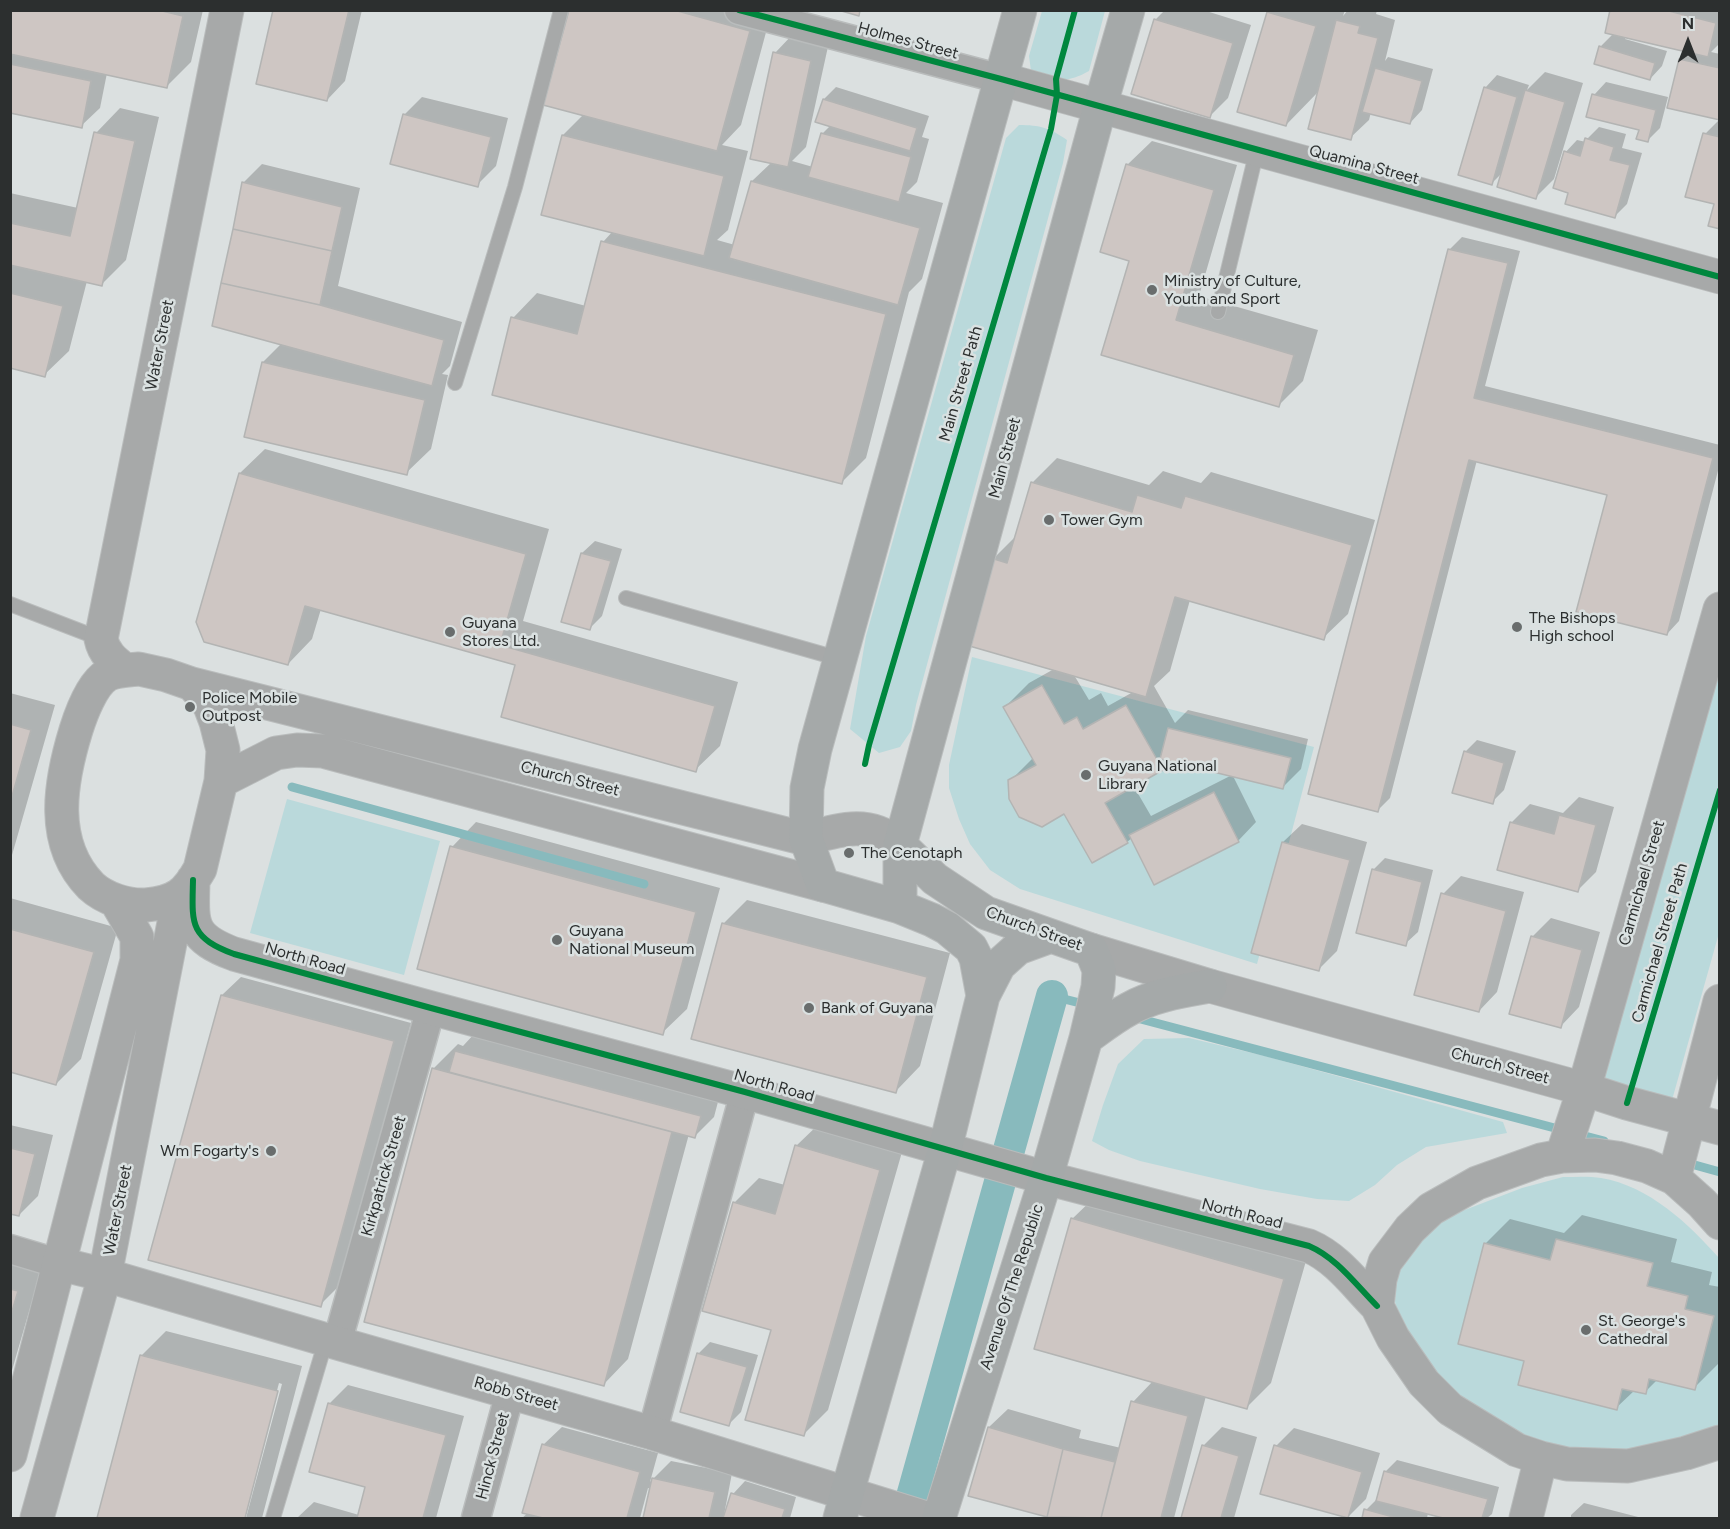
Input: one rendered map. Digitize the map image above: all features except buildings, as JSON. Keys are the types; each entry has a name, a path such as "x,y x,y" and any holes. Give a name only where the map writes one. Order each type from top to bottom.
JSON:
{"main road":[{"path":"983,996 976,958 970,948 947,928 900,907 823,885 806,839 807,788 815,749 1020,10"},
{"name":"Main Street","path":"900,907 900,844 1128,10"},
{"name":"Church Street","path":"900,844 934,879 986,913 1091,950"},
{"path":"853,1505 951,1151 983,996 999,965 1018,948 1051,936"},
{"name":"Avenue Of The Republic","path":"926,1517 1037,1175 1086,1038 1099,979 1099,970 1091,950"},
{"path":"1086,1038 1128,1009 1147,1000 1210,986"}],"street":[{"name":"Water Street","path":"101,639 227,10"},
{"name":"Holmes Street","path":"739,10 769,15 1001,80"},
{"name":"Quamina Street","path":"1001,80 1719,277"},
{"name":"Carmichael Street","path":"1567,1141 1584,1089 1719,609"},
{"path":"101,639 111,659 125,670"},
{"path":"139,669 192,684 210,706 223,750 221,781 200,869 186,888 158,904 141,905 116,901 95,890 73,862 64,839 61,810 63,780 82,710 101,680 107,675 125,670 139,669"},
{"name":"Church Street","path":"192,684 806,839 836,830 855,828 874,830 888,835 900,844"},
{"path":"221,781 276,753 297,750 323,751 823,885"},
{"name":"Water Street","path":"38,1518 105,1275 186,888"},
{"name":"North Road","path":"186,888 194,923 199,932 214,946 234,954 1322,1251 1377,1306 1393,1338 1424,1383 1450,1409 1517,1450 1567,1464 1628,1466 1686,1453 1719,1442"},
{"path":"10,1455 137,960 137,937 116,901"},
{"name":"Church Street","path":"1091,950 1210,986 1584,1089 1688,1149"},
{"path":"1719,1002 1688,1149 1702,1203 1719,1223"},
{"name":"Kirkpatrick Street","path":"331,1342 431,1008"},
{"path":"652,1433 745,1092"},
{"path":"1377,1306 1380,1279 1385,1262 1410,1229 1431,1209 1477,1184 1541,1160 1567,1141 1587,1155 1617,1158 1647,1166 1688,1149"},
{"path":"10,1249 60,1264"},
{"name":"Robb Street","path":"60,1264 652,1433 853,1505 926,1517"},
{"name":"Hinck Street","path":"476,1518 510,1393"},
{"path":"1526,1518 1541,1458"}],"lane":[{"path":"455,383 515,188 561,10"},
{"path":"1218,312 1257,150"},
{"path":"626,598 840,659"},
{"path":"10,604 101,639"},
{"path":"273,1518 331,1342"}],"shaded area":[{"path":"1042,11 1105,11 1089,71 1073,78 1060,79 1031,71 1029,56"},
{"path":"1019,125 1044,128 1067,140 1063,163 916,705 911,731 900,747 879,753 850,729 866,636 1006,138"},
{"path":"1719,654 1719,933 1672,1100 1599,1079"},
{"path":"972,657 1314,747 1257,964 1020,889 990,870 970,844 949,788 949,765"},
{"path":"287,799 440,841 404,975 250,933"},
{"path":"1189,1038 1265,1056 1503,1122 1507,1133 1426,1147 1397,1165 1375,1185 1349,1201 1317,1199 1260,1189 1140,1161 1092,1141 1118,1064 1144,1039"},
{"path":"1563,1177 1596,1177 1619,1182 1667,1208 1695,1232 1719,1258 1719,1428 1645,1452 1557,1447 1509,1430 1468,1405 1429,1369 1405,1337 1395,1302 1397,1270 1427,1230 1462,1211 1522,1188","holes":["1556,1239 1652,1263 1647,1286 1688,1297 1685,1309 1649,1379 1645,1394 1622,1389 1617,1410 1518,1385 1524,1361 1484,1243 1550,1260"]}],"waterway":[{"path":"292,787 644,884"},
{"path":"1052,996 1088,1005"},
{"path":"906,1518 1052,996"},
{"path":"1133,1017 1604,1141"},
{"path":"1684,1162 1720,1172"}],"cycle path":[{"path":"739,10 1001,79 1720,277"},
{"name":"Main Street Path","path":"865,764 1051,129 1057,95 1056,79 1075,10"},
{"name":"Carmichael Street Path","path":"1627,1103 1720,790"},
{"path":"193,880 196,927 208,941 234,954 745,1092 1046,1178 1309,1246 1328,1257 1377,1306"}],"place":[{"name":"Ministry of Culture, Youth and Sport","path":"1152,290"},
{"name":"Tower Gym","path":"1049,520"},
{"name":"The Bishops High school","path":"1517,627"},
{"name":"Guyana Stores Ltd.","path":"450,632"},
{"name":"Police Mobile Outpost","path":"190,707"},
{"name":"Guyana National Library","path":"1086,775"},
{"name":"The Cenotaph","path":"849,853"},
{"name":"Guyana National Museum","path":"557,940"},
{"name":"Bank of Guyana","path":"809,1008"},
{"name":"Wm Fogarty's","path":"271,1151"},
{"name":"St. George's Cathedral","path":"1586,1330"}]}
